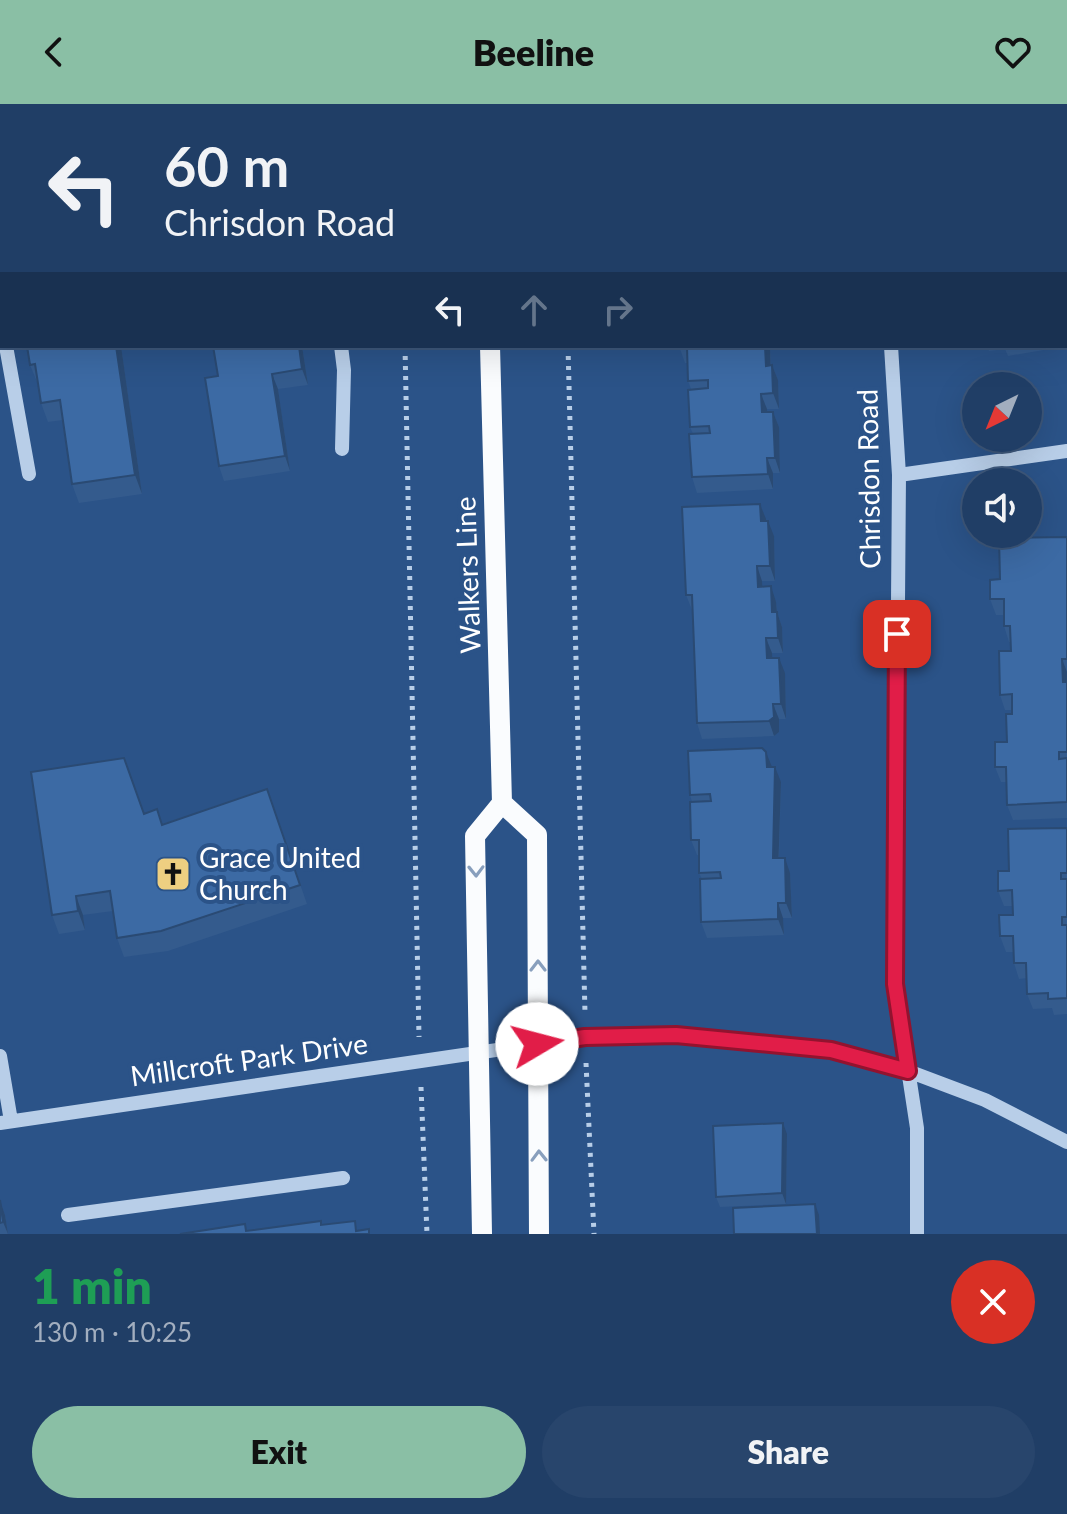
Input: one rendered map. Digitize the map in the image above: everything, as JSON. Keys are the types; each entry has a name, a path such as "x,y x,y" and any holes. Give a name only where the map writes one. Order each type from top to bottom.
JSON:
{"main road":[{"name":"Walkers Line","path":"490,348 502,803"},
{"path":"482,1234 475,836 502,803 537,835 539,1234"}],"street":[{"path":"6,348 29,474"},
{"path":"341,348 344,370 342,449"},
{"name":"Chrisdon Road","path":"891,348 899,475 895,984 917,1128 917,1234"},
{"path":"899,475 1067,451"},
{"name":"Millcroft Park Drive","path":"6,1122 585,1037 676,1035 831,1050 908,1071 985,1100 1067,1142"},
{"path":"0,1056 6,1122"},
{"path":"68,1215 343,1178"}],"path":[{"path":"405,348 420,1061 427,1234"},
{"path":"568,348 585,1037 594,1234"}],"building":[{"path":"27,348 116,348 135,475 72,484 60,400 41,403 35,364 30,365"},
{"path":"213,348 299,348 302,369 272,374 285,456 219,466 205,378 218,376"},
{"path":"687,348 765,348 766,366 772,365 773,393 761,394 762,412 773,412 775,458 767,458 768,474 692,477 689,434 710,433 709,426 690,427 688,390 708,388 708,380 688,381"},
{"path":"760,504 761,521 768,521 770,566 757,566 758,587 771,586 772,612 777,612 778,638 766,638 767,658 779,658 781,704 773,704 774,717 769,721 697,723 692,595 686,595 682,507"},
{"path":"1042,537 1067,537 1067,659 1062,659 1063,682 1067,682 1067,752 1059,752 1059,759 1067,758 1067,802 1007,805 1006,767 995,767 995,742 1007,742 1006,714 1012,714 1012,694 1000,695 999,651 1011,651 1010,626 1004,626 1004,599 990,599 990,580 1000,579 999,548 1042,548"},
{"path":"762,748 766,752 767,767 775,767 773,858 785,858 786,903 778,903 778,919 701,922 700,879 721,878 720,872 699,873 699,840 691,840 690,802 711,801 710,794 690,795 688,751"},
{"name":"Grace United Church","path":"124,758 144,814 157,809 162,825 267,789 300,885 161,931 117,938 110,891 76,896 78,911 52,915 31,772"},
{"path":"1067,828 1067,873 1061,873 1061,879 1067,879 1067,917 1062,917 1062,925 1067,925 1067,998 1048,999 1048,993 1027,994 1026,963 1014,963 1013,936 1000,936 999,915 1013,915 1012,890 998,891 998,871 1009,871 1008,829"},
{"path":"783,1123 782,1193 716,1197 713,1126"},
{"path":"815,1204 817,1234 734,1234 733,1208"},
{"path":"321,1221 321,1225 355,1221 356,1231 369,1229 369,1234 180,1234 245,1224 246,1231"}],"place":[{"name":"Grace United Church","path":"173,874"}],"route":[{"path":"537,1044 585,1037 676,1035 831,1050 908,1071 895,984 897,634"}]}
